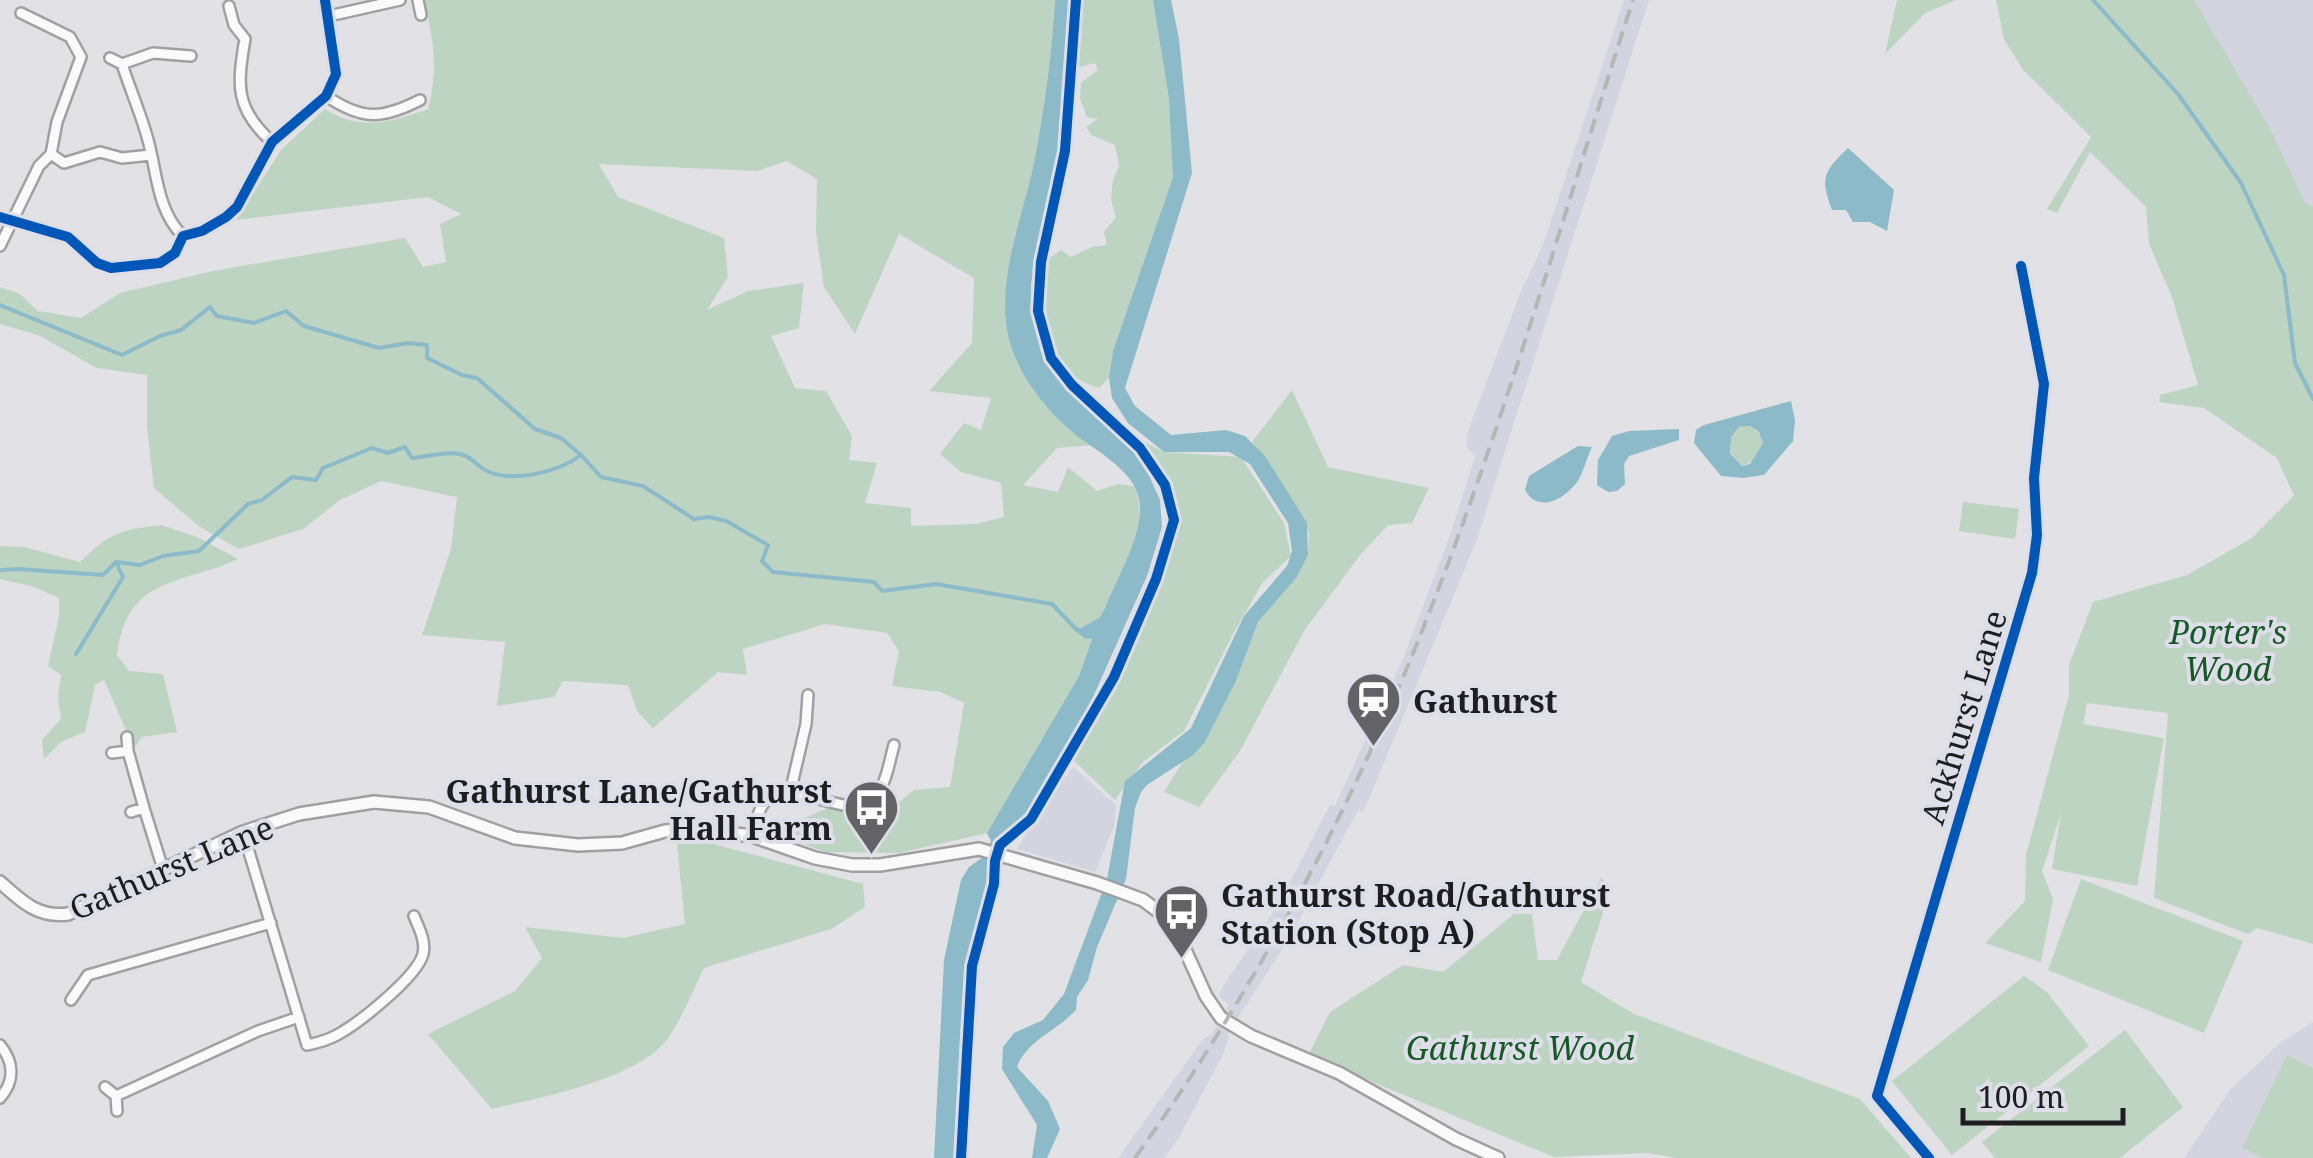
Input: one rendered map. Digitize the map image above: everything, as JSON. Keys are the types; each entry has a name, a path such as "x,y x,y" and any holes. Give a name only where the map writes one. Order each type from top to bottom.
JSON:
{"main road":[{"name":"Gathurst Lane","path":"0,882 33,909 58,915 99,902 162,868 244,832 313,811 374,802 441,810 526,840 611,844 694,829 752,836 814,858 852,865 986,851 1097,883 1153,906 1171,924 1206,996 1222,1018 1250,1036 1339,1074 1498,1158"}],"street":[{"path":"0,217 68,236 97,263 111,268 160,263 174,253 182,236 216,224 237,207 272,142 326,96 336,74 325,0"},
{"path":"329,16 400,0"},
{"path":"418,0 422,15"},
{"path":"229,6 234,26 244,39 239,84 244,108 258,130 272,142"},
{"path":"21,12 70,38 81,57"},
{"path":"110,58 122,64 154,53 191,56"},
{"path":"81,57 94,56"},
{"path":"0,246 39,166 51,154 57,122 81,57"},
{"path":"228,58 240,60"},
{"path":"122,64 171,225 182,236"},
{"path":"326,96 348,111 375,115 394,114 420,100"},
{"path":"51,154 64,163 100,152 122,158 151,154"},
{"name":"Ackhurst Lane","path":"1929,1158 1877,1096 2032,573 2037,535 2034,478 2044,384 2021,266"},
{"path":"790,793 806,724 808,695"},
{"path":"127,738 162,868"},
{"path":"752,836 762,806 774,795 790,793 853,806 865,804 882,785 894,745"},
{"path":"112,753 128,751"},
{"path":"131,812 144,808"},
{"path":"244,832 307,1045 335,1037 358,1021 419,964 424,944 414,916"},
{"path":"70,1000 88,976 271,923"},
{"path":"116,1096 298,1016"},
{"path":"0,1044 12,1072 0,1098"},
{"path":"105,1087 116,1096 117,1111"}],"shaded area":[{"path":"1624,0 1649,0 1476,542 1363,812 1358,810 1290,937 1230,1030 1224,1053 1179,1137 1164,1158 1118,1158 1203,1039 1212,1034 1229,1005 1219,996 1223,986 1278,905 1330,805 1335,806 1405,654 1475,456 1466,446 1468,431 1521,291 1543,245"},
{"path":"2186,0 2313,0 2313,214 2301,209"},
{"path":"1074,767 1116,805 1115,824 1095,872 1017,849 1049,797"},
{"path":"2313,1022 2313,1158 2184,1158 2230,1090 2281,1042"}],"green space":[{"path":"424,0 1055,0 1042,119 1009,262 1006,302 1015,350 1025,373 1053,412 1091,445 1057,448 1023,485 1058,492 1068,467 1097,491 1118,484 1134,486 1139,515 1132,547 1106,606 1100,617 1076,631 1092,638 1079,676 987,833 899,853 825,852 772,832 830,807 889,810 914,790 950,787 964,703 940,692 892,686 899,651 887,633 825,624 743,649 747,675 718,672 653,728 637,711 628,685 563,681 554,697 497,706 505,642 422,635 451,549 457,497 381,481 340,500 303,529 239,549 200,527 154,488 147,427 147,375 97,368 38,335 0,324 0,287 20,294 38,311 81,318 120,293 213,271 405,238 423,267 446,262 440,224 461,214 428,197 236,220 281,150 325,109 363,123 389,121 428,109 434,67","holes":["787,161 817,179 816,232 824,287 855,334 899,234 974,278 972,343 929,391 991,398 981,430 964,423 940,454 961,472 1001,483 1004,517 976,524 911,526 911,508 865,503 877,463 849,460 852,436 826,391 795,388 771,336 799,328 804,283 748,291 707,310 728,277 724,238 618,197 599,164 757,171"]},
{"path":"1078,0 1153,0 1173,133 1173,177 1113,351 1109,378 1099,388 1080,380 1055,354 1047,338 1041,300 1044,262 1061,250 1071,257 1107,245 1104,232 1116,217 1111,200 1119,166 1115,145 1091,135 1086,127 1098,119 1087,117 1080,98 1081,83 1098,70 1095,63 1075,68"},
{"path":"1897,0 1956,0 1925,13 1885,54"},
{"name":"Porter's Wood","path":"1996,0 2194,0 2272,132 2305,203 2313,207 2313,944 2257,928 2248,934 2154,898 2168,713 2087,703 2083,724 2164,738 2137,886 2052,869 2061,813 2042,871 2053,899 2041,962 1985,943 2025,901 2026,855 2069,695 2069,665 2093,602 2187,575 2252,538 2294,496 2277,458 2204,408 2159,402 2160,395 2198,385 2172,297 2149,244 2146,207 2090,152 2057,213 2047,209 2091,137 2023,70 2004,39"},
{"path":"1292,390 1328,467 1429,488 1412,523 1388,525 1360,555 1304,631 1240,751 1199,807 1164,792 1182,763 1205,742 1236,681 1258,622 1297,577 1308,555 1309,533 1300,512 1252,442"},
{"path":"1750,426 1761,435 1763,443 1752,461 1742,466 1730,452 1731,437 1739,427"},
{"path":"1144,442 1164,452 1241,457 1284,523 1291,556 1263,582 1184,731 1143,762 1115,800 1074,761 1175,533 1172,486"},
{"path":"1963,502 2019,509 2015,539 1959,531"},
{"path":"161,525 197,537 238,559 176,580 144,597 123,629 117,655 129,671 163,674 177,732 142,737 134,748 104,680 95,685 85,732 61,742 44,759 42,740 61,719 61,675 48,666 59,598 0,579 0,546 24,547 80,562 116,534"},
{"path":"676,834 863,884 865,907 831,929 704,968 669,1037 635,1065 587,1085 492,1109 428,1034 515,991 542,958 525,927 623,938 685,924"},
{"name":"Gathurst Wood","path":"1601,878 1611,887 1581,982 1634,1014 1860,1099 1911,1158 1676,1158 1648,1153 1554,1157 1310,1052 1330,1012 1403,965 1443,972 1514,914 1532,914 1538,960 1557,960"},
{"path":"2081,879 2243,941 2204,1033 2048,970"},
{"path":"2024,976 2047,992 2089,1046 1952,1155 1892,1081"},
{"path":"2125,1030 2183,1107 2120,1158 1995,1158 1982,1142"},
{"path":"2287,1055 2313,1068 2313,1158 2263,1158 2242,1148"}],"water":[{"path":"1055,0 1073,0 1065,119 1035,259 1031,286 1033,321 1049,366 1066,390 1142,460 1160,500 1162,527 1147,576 1093,697 1047,783 1018,825 1000,842 992,862 991,882 966,984 956,1158 934,1158 944,960 961,880 969,867 983,857 991,841 987,833 1079,676 1092,639 1076,631 1100,617 1128,557 1139,519 1138,494 1133,484 1042,401 1023,374 1007,329 1009,264 1039,138"},
{"path":"1153,0 1171,0 1179,39 1192,173 1125,388 1135,406 1171,435 1226,430 1245,436 1265,456 1307,523 1308,555 1297,577 1258,622 1236,681 1205,742 1141,792 1135,808 1126,879 1097,947 1088,980 1077,997 1076,1010 1035,1042 1017,1067 1048,1101 1060,1129 1047,1158 1032,1158 1037,1125 1002,1069 1003,1047 1014,1033 1043,1020 1064,994 1107,879 1125,781 1191,728 1244,616 1287,566 1292,551 1288,523 1250,464 1229,452 1164,452 1128,423 1112,398 1109,378 1113,351 1173,177 1169,98"},
{"path":"1848,148 1894,190 1887,231 1870,222 1853,222 1846,210 1832,210 1826,176"},
{"path":"1791,401 1795,420 1793,441 1764,475 1743,478 1721,476 1694,443 1696,430","holes":["1750,426 1759,432 1763,443 1750,464 1742,466 1730,453 1731,437 1739,427"]},
{"path":"1679,429 1679,440 1629,456 1624,464 1625,484 1617,491 1608,492 1597,485 1598,460 1612,436 1629,431"},
{"path":"1578,446 1592,447 1574,486 1553,501 1538,502 1531,497 1525,490 1529,476"}],"waterway":[{"path":"2093,0 2178,94 2241,183 2284,275 2295,363 2313,399"},
{"path":"0,305 122,355 181,330 210,307 217,316 254,323 286,311 304,326 379,348 408,343 427,345 427,358 477,378 535,429 561,438 581,455"},
{"path":"116,562 140,565 163,556 199,551 248,504 262,500 292,477 316,480 323,468 372,448 388,453 405,447 412,458 463,455 485,470 508,476 548,471 581,455 601,477 643,486 694,519 726,521 768,545 762,561 773,572 874,582 882,591 936,584 1052,604 1082,631"},
{"path":"0,570 103,575 116,562 123,577 76,654"}],"railway":[{"path":"1135,1158 1219,1032 1296,901 1395,696 1481,472 1633,0"}],"cycle path":[{"path":"0,217 68,237 97,263 111,268 160,263 175,253 183,236 202,231 237,207 272,142 326,96 336,74 325,0"},
{"path":"961,1158 972,966 1000,845 1031,819 1114,677 1156,579 1174,520 1165,485 1140,448 1072,385 1051,358 1038,311 1041,262 1065,151 1076,0"},
{"path":"1929,1158 1877,1096 2032,573 2037,535 2034,478 2044,384 2021,266"}],"place":[{"name":"Gathurst","path":"1374,749"},
{"name":"Gathurst Lane/Gathurst Hall Farm","path":"871,857"},
{"name":"Gathurst Road/Gathurst Station (Stop A)","path":"1182,961"}]}
